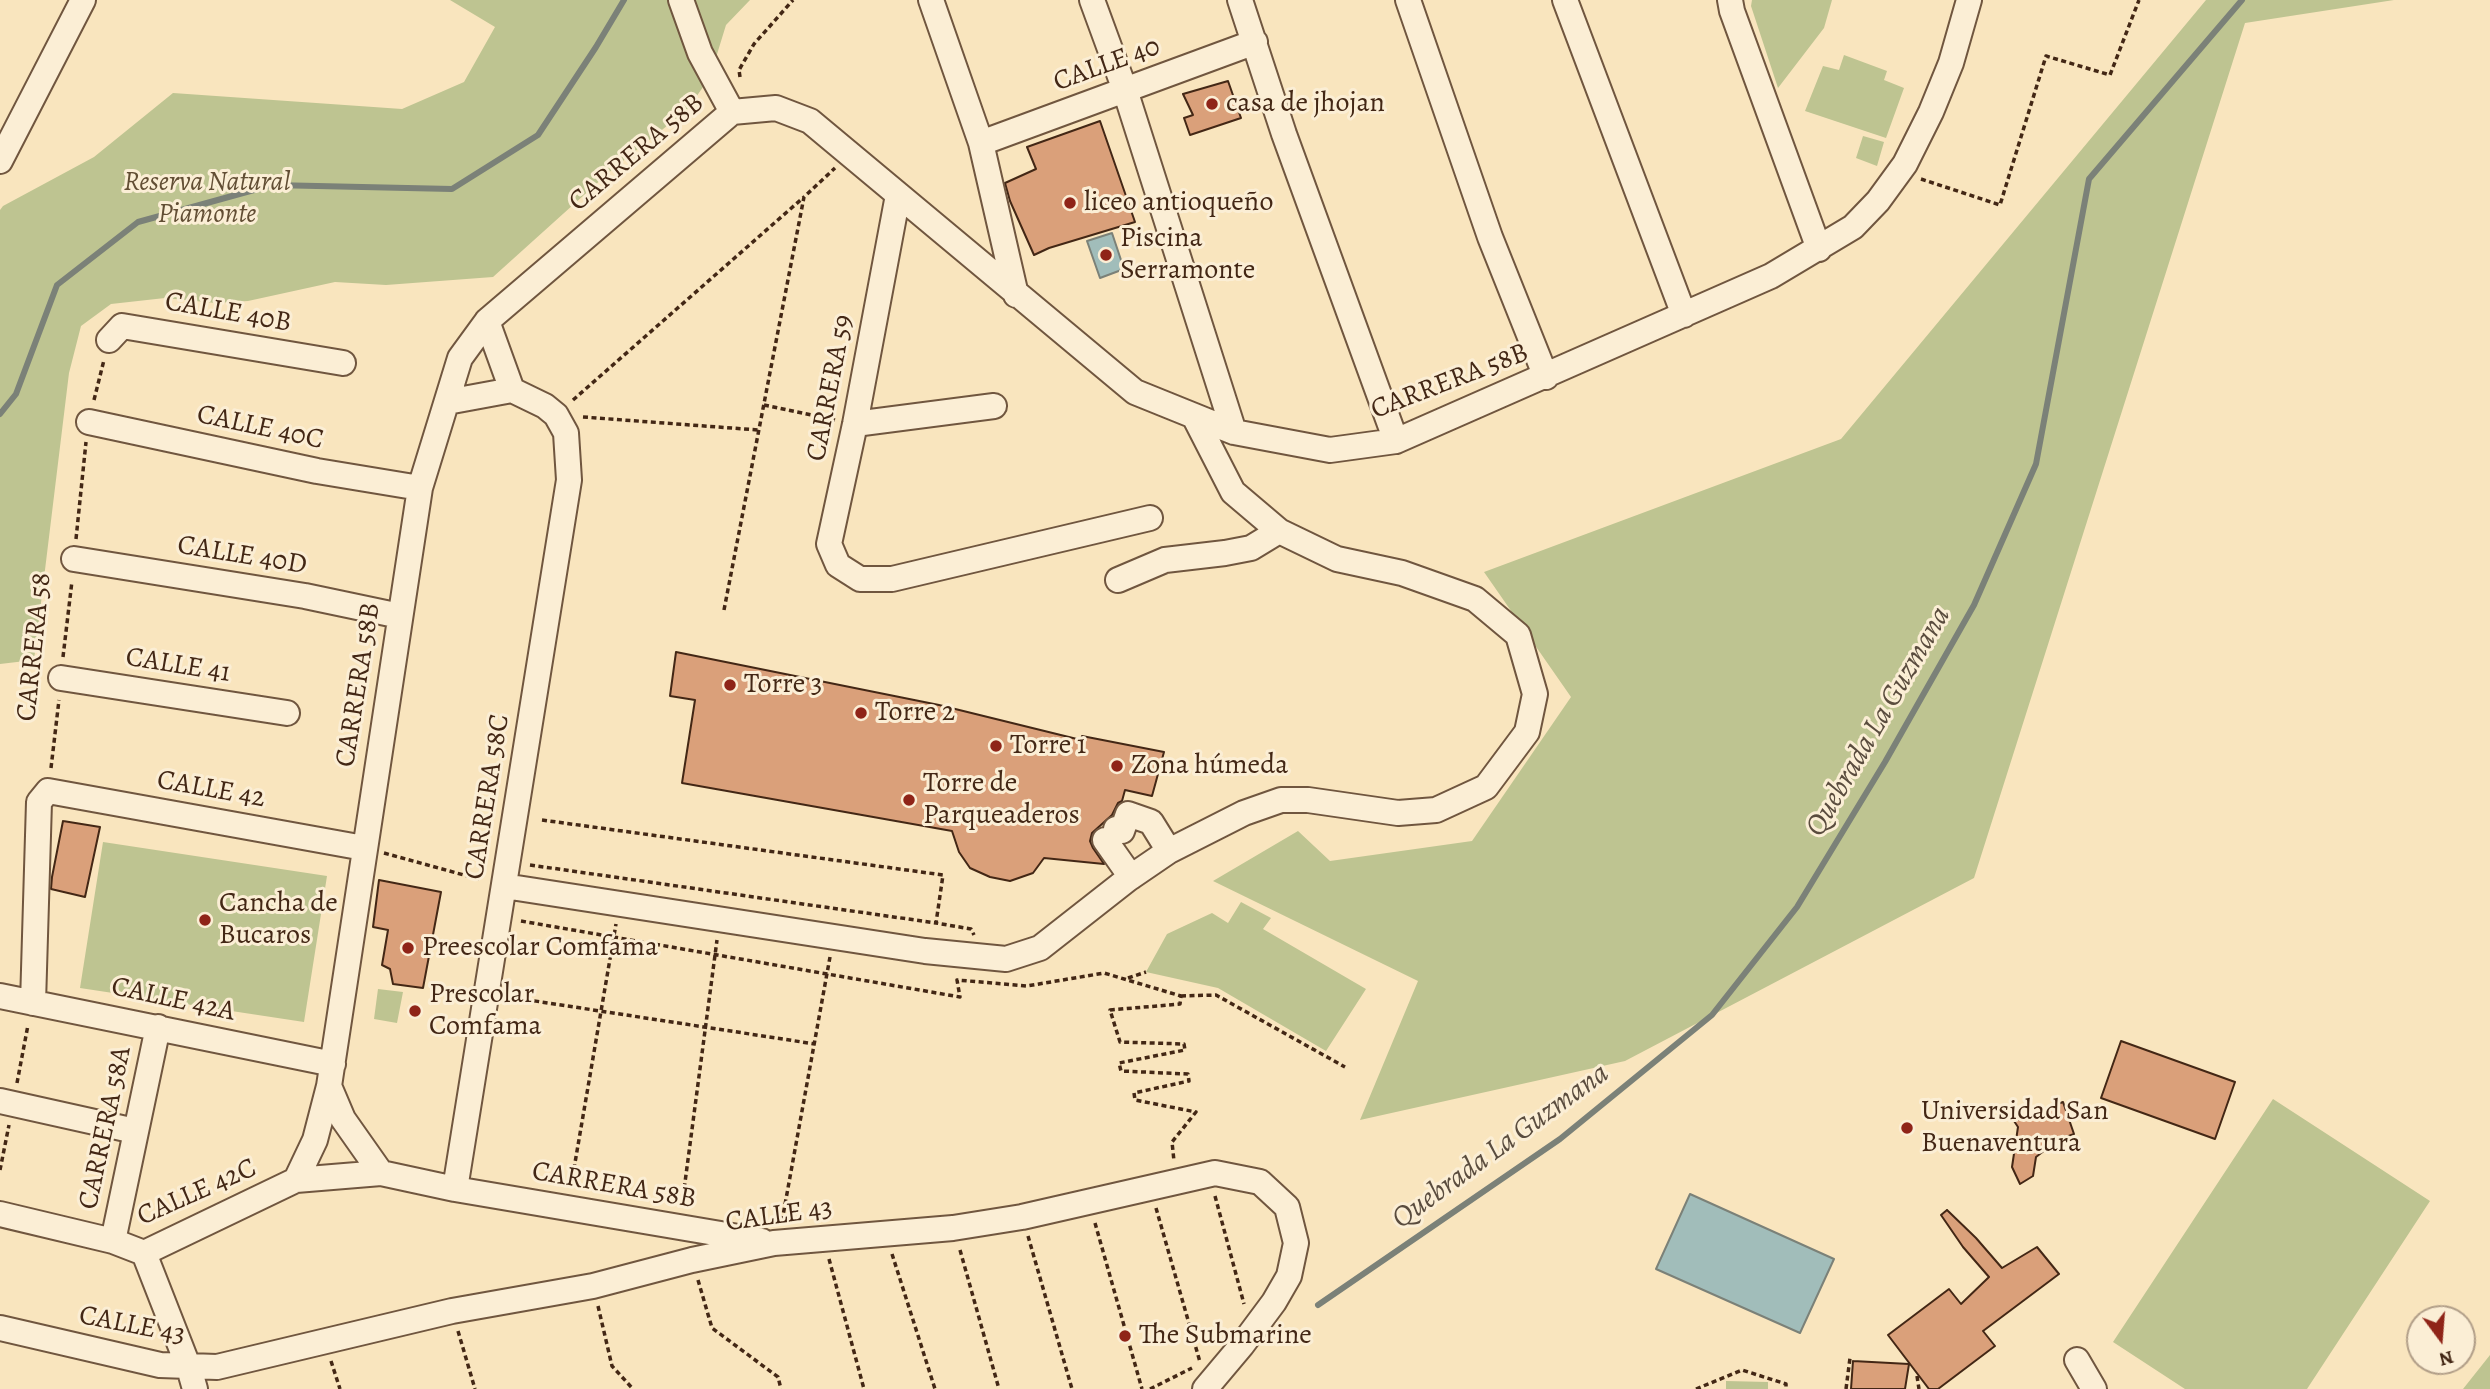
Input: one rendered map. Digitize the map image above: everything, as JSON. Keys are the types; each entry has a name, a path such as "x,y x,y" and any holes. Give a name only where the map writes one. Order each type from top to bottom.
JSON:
{"street":[{"path":"0,161 83,0"},
{"path":"681,0 700,53 738,111"},
{"path":"914,0 934,9 981,143 1016,295"},
{"path":"1092,0 1125,90 1234,432"},
{"path":"1240,0 1284,134 1396,441"},
{"path":"1408,0 1490,237 1546,377"},
{"path":"1565,0 1684,315"},
{"path":"1730,0 1819,249"},
{"name":"CARRERA 58B","path":"296,1180 315,1140 331,1075 421,488 460,358 487,321 738,111 776,108 810,121 1135,392 1234,432 1330,450 1396,441 1771,276 1853,227 1878,201 1899,172 1931,113 1951,63 1969,0"},
{"name":"CALLE 40","path":"981,143 1255,42"},
{"name":"CARRERA 59","path":"898,195 855,424 829,544 838,565 860,579 892,579 1150,518"},
{"path":"487,321 512,390"},
{"name":"CALLE 40B","path":"109,340 122,326 343,363"},
{"path":"447,402 512,390 545,406 556,415"},
{"path":"855,424 994,406"},
{"name":"CARRERA 58C","path":"455,1189 569,480 566,433 556,415"},
{"path":"504,886 925,951 1006,959 1040,948 1169,851 1244,813 1281,800 1308,800 1398,813 1436,810 1486,787 1527,732 1535,694 1518,635 1475,599 1402,573 1337,559 1279,531 1233,492 1195,416"},
{"name":"CALLE 40C","path":"89,422 317,471 421,488"},
{"path":"1118,580 1165,559 1251,548 1279,531"},
{"name":"CALLE 40D","path":"74,559 305,596 400,616"},
{"name":"CALLE 41","path":"61,678 287,713"},
{"path":"33,1003 39,802 48,791"},
{"name":"CALLE 42","path":"48,791 364,848"},
{"path":"1131,877 1110,835 1122,831 1128,814 1152,822 1169,851"},
{"name":"CALLE 42A","path":"0,996 158,1027 331,1075"},
{"name":"CARRERA 58A","path":"113,1241 158,1027"},
{"path":"331,1075 343,1119 381,1173"},
{"path":"0,1101 135,1131"},
{"name":"CARRERA 58B","path":"296,1180 381,1173 455,1189 772,1231"},
{"name":"CALLE 43","path":"0,1328 160,1365 192,1378 217,1367 452,1311 593,1286 692,1261 772,1231 823,1238 953,1228 1022,1217 1214,1173 1260,1182 1287,1207 1296,1243 1289,1276 1274,1303 1205,1389"},
{"name":"CALLE 42C","path":"0,1214 113,1241 144,1253 296,1180"},
{"path":"144,1253 192,1378"},
{"path":"2077,1360 2094,1389"}],"path":[{"path":"738,111 739,70 754,44 793,0"},
{"path":"1899,172 2000,205 2046,56 2110,75 2139,0"},
{"path":"556,415 851,154"},
{"path":"724,610 804,197"},
{"name":"CARRERA 58","path":"48,791 89,422 109,340"},
{"path":"764,404 855,424"},
{"path":"556,415 759,430"},
{"path":"542,820 943,875 936,923"},
{"path":"364,848 504,886"},
{"path":"508,862 936,923 971,929 977,941"},
{"path":"499,917 960,998 957,980 1027,986 1104,974 1181,996 1216,995 1345,1067"},
{"path":"571,1188 614,937"},
{"path":"670,1203 682,1205 714,954"},
{"path":"1126,979 1146,972"},
{"path":"772,1231 783,1221 828,974"},
{"path":"503,996 815,1044"},
{"path":"1175,1181 1172,1142 1196,1112 1135,1100 1134,1093 1189,1081 1188,1074 1121,1070 1119,1063 1185,1050 1184,1044 1120,1041 1110,1010 1180,1004 1181,996"},
{"path":"1209,1174 1245,1307"},
{"path":"1150,1186 1200,1364"},
{"path":"1089,1200 1142,1389"},
{"path":"1022,1217 1072,1389"},
{"path":"953,1228 999,1389"},
{"path":"886,1233 935,1389"},
{"path":"823,1238 864,1389"},
{"path":"692,1261 712,1328 778,1377 782,1389"},
{"path":"593,1286 612,1366 633,1389"},
{"path":"452,1311 475,1389"},
{"path":"1150,1389 1200,1364 1208,1355"},
{"path":"1846,1389 1850,1358"},
{"path":"1696,1389 1742,1370 1786,1384 1786,1389"},
{"path":"1917,1377 1919,1389"}],"green space":[{"name":"Reserva Natural Piamonte","path":"450,0 750,0 726,25 710,77 687,110 614,168 493,277 386,285 335,282 248,301 216,303 165,298 111,304 81,326 69,373 34,660 0,664 0,210 94,157 173,93 402,109 464,82 495,27"},
{"path":"1752,0 1832,0 1824,28 1778,88 1751,6"},
{"path":"2206,0 2394,0 2245,23 1974,878 1625,1061 1360,1120 1418,981 1213,881 1298,831 1330,861 1472,841 1571,697 1484,572 1841,439"},
{"path":"1844,55 1887,71 1884,80 1904,88 1886,138 1805,111 1823,66 1839,70"},
{"path":"1863,136 1884,142 1877,166 1856,158"},
{"name":"Cancha de Bucaros","path":"103,842 327,876 304,1022 80,988"},
{"path":"1241,902 1271,918 1263,929 1366,989 1326,1051 1218,988 1146,972 1167,934 1212,913 1228,923"},
{"path":"378,989 403,992 397,1023 374,1019"},
{"path":"2273,1099 2430,1201 2307,1389 2185,1389 2113,1342"},
{"path":"2490,1355 2490,1389 2463,1389"},
{"path":"1726,1381 1768,1382 1768,1389 1726,1389"}],"water":[{"name":"Piscina Serramonte","path":"1112,233 1124,269 1100,278 1087,241"},
{"path":"1690,1194 1834,1259 1800,1333 1656,1269"}],"building":[{"name":"casa de jhojan","path":"1228,81 1241,118 1190,135 1184,118 1193,115 1183,94"},
{"name":"liceo antioqueño","path":"1100,121 1135,222 1034,255 1005,183 1036,169 1027,147"},
{"path":"676,652 939,705 1081,740 1082,736 1164,752 1152,796 1125,790 1122,801 1112,815 1092,833 1090,841 1104,864 1044,858 1033,873 1010,881 990,877 970,868 959,852 952,831 682,783 695,700 670,696"},
{"path":"63,821 100,827 85,897 51,889"},
{"name":"Preescolar Comfama","path":"379,880 441,892 423,988 393,984 390,969 382,965 388,930 373,927"},
{"path":"2121,1041 2235,1082 2215,1139 2101,1098"},
{"path":"2063,1102 2074,1134 2058,1140 2036,1157 2033,1176 2020,1184 2012,1167 2018,1127 2014,1121"},
{"path":"1947,1210 2002,1268 2037,1247 2059,1274 1983,1331 1995,1346 1938,1389 1929,1389 1888,1335 1949,1289 1961,1304 1989,1277 1963,1247 1941,1215"},
{"path":"1853,1361 1909,1364 1905,1389 1851,1389"}],"waterway":[{"path":"0,414 16,394 57,285 138,222 272,185 452,189 538,135 624,0"},
{"name":"Quebrada La Guzmana","path":"1318,1305 1560,1139 1712,1015 1797,907 1885,762 1974,605 2036,464 2089,179 2242,0"}],"place":[{"name":"casa de jhojan","path":"1212,104"},
{"name":"liceo antioqueño","path":"1070,203"},
{"name":"Piscina Serramonte","path":"1106,255"},
{"name":"Torre 3","path":"730,685"},
{"name":"Torre 2","path":"861,713"},
{"name":"Torre 1","path":"996,746"},
{"name":"Zona húmeda","path":"1117,766"},
{"name":"Torre de Parqueaderos","path":"909,800"},
{"name":"Cancha de Bucaros","path":"205,920"},
{"name":"Preescolar Comfama","path":"408,948"},
{"name":"Prescolar Comfama","path":"415,1011"},
{"name":"Universidad San Buenaventura","path":"1907,1128"},
{"name":"The Submarine","path":"1125,1336"}]}
